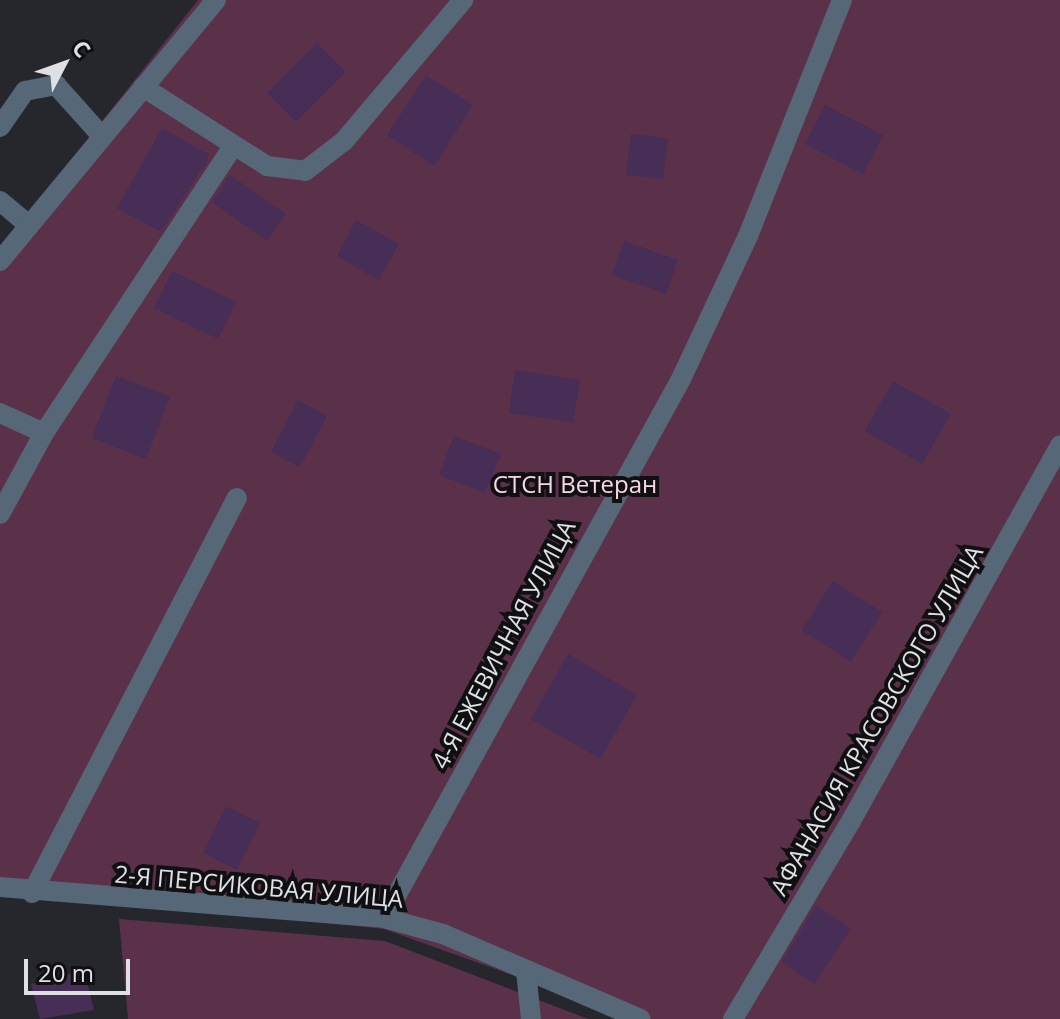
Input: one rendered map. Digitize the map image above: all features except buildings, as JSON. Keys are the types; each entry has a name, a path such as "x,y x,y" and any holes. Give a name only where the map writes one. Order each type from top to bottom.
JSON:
{"street":[{"path":"0,261 100,134 216,0"},
{"path":"143,87 267,166 305,171 344,141 463,0"},
{"name":"4-Я ЕЖЕВИЧНАЯ УЛИЦА","path":"384,918 681,379 748,236 842,0"},
{"path":"0,127 25,91 56,85 100,134"},
{"path":"0,514 44,433 233,146"},
{"path":"0,201 27,224"},
{"path":"0,413 44,433"},
{"name":"АФАНАСИЯ КРАСОВСКОГО УЛИЦА","path":"733,1019 851,821 1060,445"},
{"path":"32,893 237,498"},
{"name":"2-Я ПЕРСИКОВАЯ УЛИЦА","path":"0,887 32,893 384,918 443,934 640,1019"},
{"path":"526,971 531,1019"}],"green space":[{"name":"СТСН Ветеран","path":"198,0 1060,0 1060,1019 618,1019 568,995 384,929 54,895 0,884 0,250"},
{"path":"119,919 385,941 588,1019 128,1019"}]}
